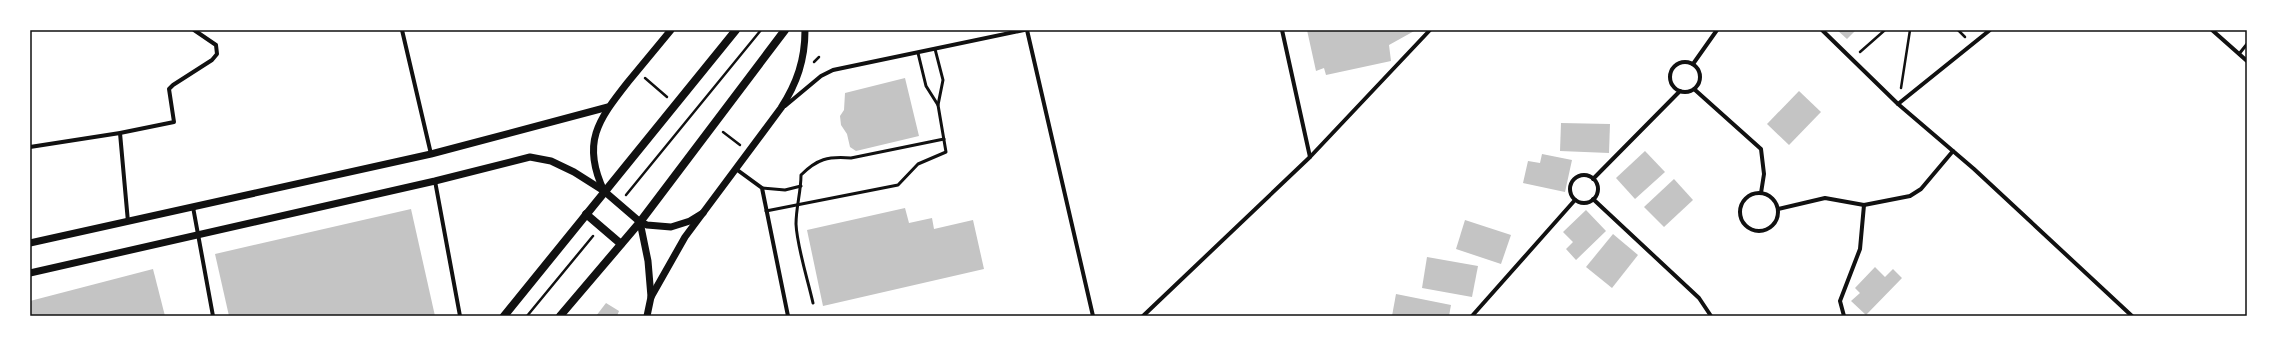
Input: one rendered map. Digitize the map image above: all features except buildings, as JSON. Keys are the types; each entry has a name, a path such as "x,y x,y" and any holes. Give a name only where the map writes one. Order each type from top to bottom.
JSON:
{"main road":[{"path":"504,316 736,30"},
{"path":"560,316 640,222 785,30"},
{"path":"586,214 621,244"}],"street":[{"path":"30,147 120,133 174,122 169,89 212,60 217,54 216,45 194,30"},
{"path":"402,30 431,154"},
{"path":"604,191 598,177 594,146 598,124 608,107 671,30"},
{"path":"646,316 651,297 685,237 781,108 799,76 804,50 805,30"},
{"path":"781,108 820,76 833,70 1024,30"},
{"path":"1027,30 1094,316"},
{"path":"1282,30 1310,157"},
{"path":"1143,316 1310,157 1430,30"},
{"path":"1693,64 1717,30"},
{"path":"1822,30 1898,104 1953,151 2132,316"},
{"path":"1898,104 1990,30"},
{"path":"2212,30 2247,61"},
{"path":"1679,63 1693,64 1700,76 1694,88 1690,91 1680,91 1672,84 1670,74 1679,63"},
{"path":"1694,88 1761,149 1764,174 1761,193"},
{"path":"1593,178 1680,91"},
{"path":"30,243 431,154 608,107"},
{"path":"120,133 128,222"},
{"path":"1778,209 1825,198 1864,205 1910,196 1921,188 1953,151"},
{"path":"30,273 435,181 530,157 551,161 562,166 604,191 640,222 658,227 671,227 690,221 703,213"},
{"path":"736,169 762,188 788,316"},
{"path":"1575,200 1570,188 1573,180 1581,175 1593,178"},
{"path":"1575,200 1584,202 1593,199 1597,191 1593,178"},
{"path":"435,181 460,316"},
{"path":"1761,193 1772,198 1778,209 1776,221 1766,230 1754,231 1743,224 1739,212 1741,206 1749,196 1761,193"},
{"path":"1593,199 1699,298 1711,316"},
{"path":"1472,316 1575,200"},
{"path":"1844,316 1840,300 1860,249 1864,205"},
{"path":"193,207 213,316"},
{"path":"640,222 648,261 651,297"}],"lane":[{"path":"2239,54 2247,44"},
{"path":"766,211 898,184 918,164 946,152 938,105 943,80 935,49"},
{"path":"918,52 926,86 938,105"},
{"path":"813,303 796,226 801,175 814,162 838,157 851,158 944,139"},
{"path":"762,188 785,190 801,186"}],"path":[{"path":"618,204 761,30"},
{"path":"1852,59 1885,30"},
{"path":"1898,104 1910,30"},
{"path":"637,71 675,104"},
{"path":"713,124 749,152"},
{"path":"527,316 601,226"}]}
